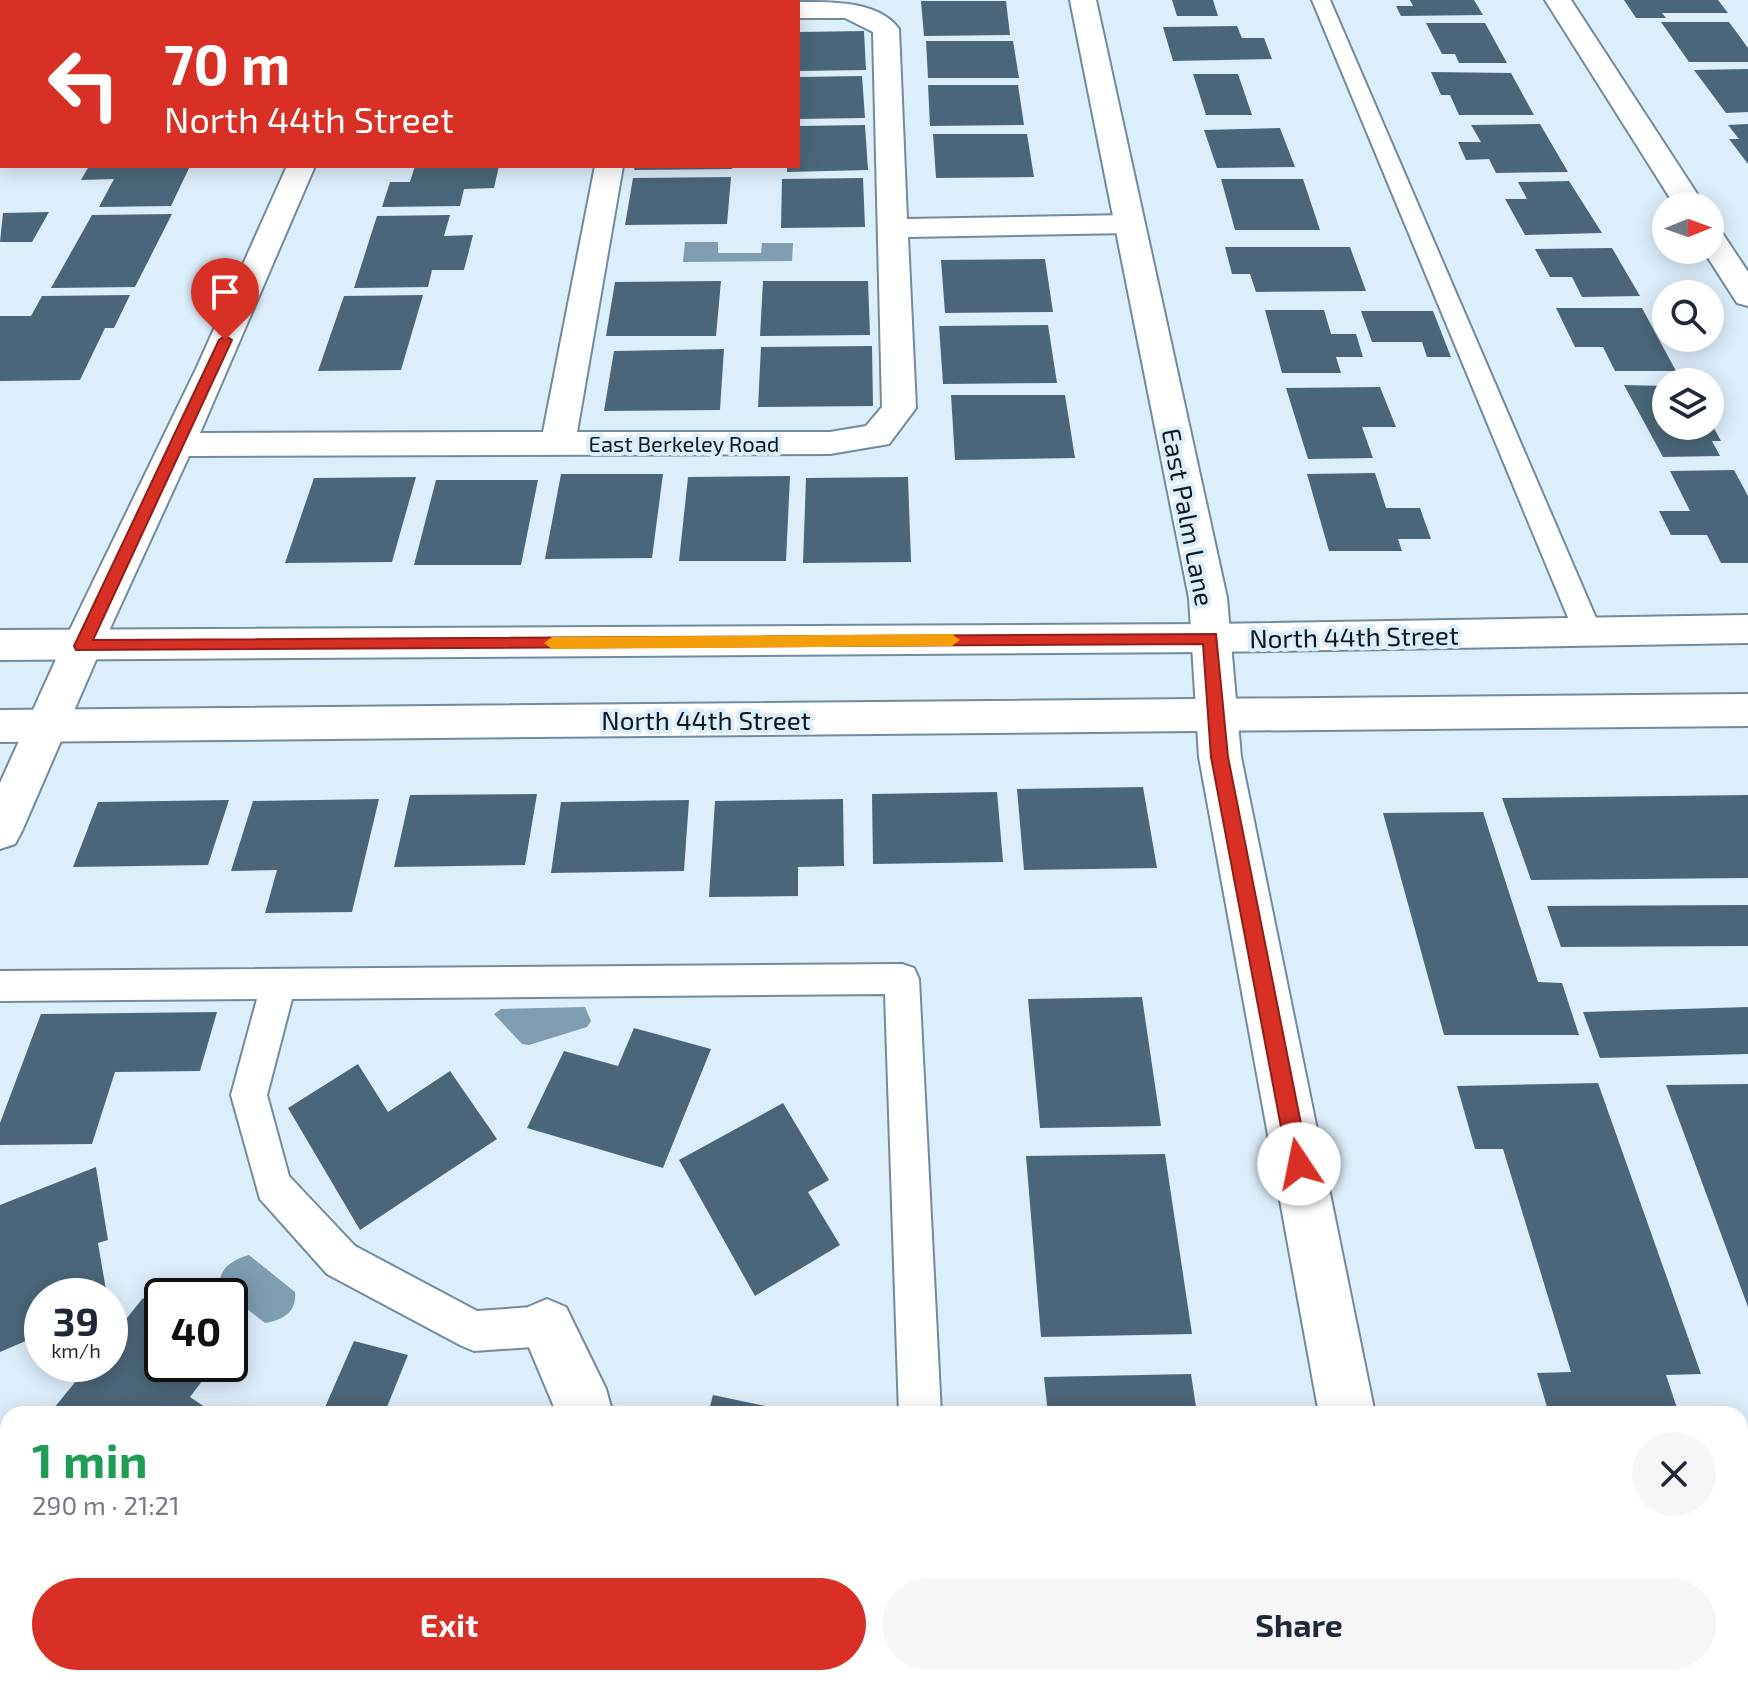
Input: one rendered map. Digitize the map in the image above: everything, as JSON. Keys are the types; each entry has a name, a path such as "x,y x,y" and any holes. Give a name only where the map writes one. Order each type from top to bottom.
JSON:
{"street":[{"name":"East Palm Lane","path":"1083,0 1208,598 1220,757 1345,1406"},
{"path":"1558,0 1681,192"},
{"name":"East Berkeley Road","path":"609,168 558,443 830,443 877,436 899,408 886,29 871,16 840,10 800,10"},
{"path":"0,831 82,646 178,445 300,168"},
{"path":"893,228 1130,224"},
{"path":"1724,259 1748,296"},
{"path":"178,445 558,443"},
{"name":"North 44th Street","path":"0,645 1211,638 1748,629"},
{"name":"North 44th Street","path":"0,726 1748,710"},
{"path":"547,1326 585,1406"}],"lane":[{"path":"1321,0 1588,632"},
{"path":"0,986 902,979 920,1406"},
{"path":"279,983 249,1095 273,1186 341,1260 474,1331 547,1326"}],"water":[{"path":"685,242 718,242 718,253 761,253 762,243 793,243 792,261 683,262"},
{"path":"585,1007 591,1021 587,1027 529,1045 522,1044 494,1014 501,1009"},
{"path":"249,1255 295,1292 294,1305 288,1314 265,1323 248,1310 248,1278 220,1278 237,1259"}],"building":[{"path":"1172,0 1213,0 1218,16 1177,16"},
{"path":"1410,0 1474,0 1483,15 1401,16 1396,6 1413,6"},
{"path":"1624,0 1718,0 1728,13 1662,13 1666,18 1636,18"},
{"path":"921,1 1006,1 1010,35 924,36"},
{"path":"1661,22 1729,22 1748,48 1748,62 1689,62"},
{"path":"1426,23 1485,23 1507,63 1459,63 1455,54 1442,54"},
{"path":"1237,26 1242,38 1264,38 1272,59 1173,61 1163,27"},
{"path":"864,31 866,70 800,71 800,32"},
{"path":"926,41 1013,41 1019,78 928,78"},
{"path":"1748,69 1748,112 1726,113 1694,70"},
{"path":"1431,72 1511,73 1534,115 1459,115 1450,95 1441,95"},
{"path":"1193,74 1238,74 1252,115 1206,115"},
{"path":"862,76 865,118 800,119 800,77"},
{"path":"928,85 1018,85 1024,125 930,126"},
{"path":"1540,124 1568,172 1496,173 1489,159 1466,160 1458,142 1481,142 1471,125"},
{"path":"1748,124 1748,164 1729,139 1739,139 1728,125"},
{"path":"865,125 868,170 787,172 787,168 800,168 800,126"},
{"path":"1280,128 1295,167 1217,168 1204,130"},
{"path":"933,134 1027,134 1034,177 936,178"},
{"path":"88,168 189,168 171,206 99,207 114,179 81,180"},
{"path":"414,168 499,168 494,188 464,189 460,206 382,207 390,182 410,182"},
{"path":"634,168 732,168 732,169"},
{"path":"731,177 727,224 625,225 633,178"},
{"path":"863,178 865,227 781,228 782,179"},
{"path":"1221,179 1303,179 1320,230 1235,230"},
{"path":"1569,181 1602,233 1525,235 1505,199 1527,199 1518,182"},
{"path":"49,212 32,242 0,242 3,213"},
{"path":"172,214 135,287 51,288 92,215"},
{"path":"450,215 444,236 473,235 464,270 432,270 428,287 354,288 377,216"},
{"path":"1225,247 1350,247 1366,291 1256,292 1250,274 1232,274"},
{"path":"1612,248 1640,296 1582,297 1572,277 1550,277 1535,249"},
{"path":"1045,259 1053,312 945,313 941,260"},
{"path":"721,281 716,336 606,336 615,282"},
{"path":"763,281 868,281 870,335 760,336"},
{"path":"130,295 114,328 105,328 80,380 0,381 0,316 31,316 42,296"},
{"path":"423,295 401,370 318,371 344,296"},
{"path":"1556,308 1642,308 1652,327 1652,352 1666,352 1674,368 1615,371 1603,347 1575,347"},
{"path":"1265,310 1324,310 1331,334 1356,334 1363,357 1336,357 1341,373 1282,373"},
{"path":"1361,311 1433,311 1451,357 1427,357 1422,342 1372,342"},
{"path":"1048,325 1057,383 943,384 939,326"},
{"path":"872,346 873,406 758,407 761,347"},
{"path":"724,349 720,410 604,411 614,351"},
{"path":"1624,385 1652,386 1652,437"},
{"path":"1380,387 1396,427 1362,427 1373,458 1308,459 1286,388"},
{"path":"951,395 1065,395 1075,458 955,460"},
{"path":"1654,440 1721,441 1712,441 1720,456 1663,457"},
{"path":"1734,470 1748,496 1748,563 1721,563 1707,535 1671,535 1659,511 1690,511 1670,471"},
{"path":"1375,473 1386,508 1420,508 1431,539 1398,539 1402,551 1329,551 1307,474"},
{"path":"561,474 663,474 652,558 545,559"},
{"path":"790,476 786,561 679,561 688,477"},
{"path":"416,477 392,562 285,563 314,478"},
{"path":"908,477 911,562 803,563 806,478"},
{"path":"436,480 538,480 521,565 414,565"},
{"path":"1143,787 1157,868 1024,870 1017,789"},
{"path":"997,792 1003,862 873,864 872,794"},
{"path":"537,794 525,865 394,867 410,795"},
{"path":"1748,795 1748,878 1531,880 1502,798"},
{"path":"379,799 352,912 265,913 277,870 231,871 253,801"},
{"path":"843,799 844,866 798,867 798,896 709,897 715,801"},
{"path":"229,800 208,865 73,867 98,802"},
{"path":"689,800 684,871 551,873 561,802"},
{"path":"1483,812 1538,982 1562,983 1579,1035 1444,1035 1383,813"},
{"path":"1748,905 1748,946 1561,947 1547,906"},
{"path":"1142,997 1161,1126 1040,1128 1028,999"},
{"path":"1748,1007 1748,1054 1600,1058 1583,1012"},
{"path":"217,1012 200,1071 115,1072 92,1144 0,1145 0,1123 41,1014"},
{"path":"634,1028 711,1049 663,1168 527,1128 564,1051 618,1066"},
{"path":"358,1064 388,1112 450,1071 497,1139 360,1230 288,1108"},
{"path":"1598,1083 1701,1374 1666,1375 1676,1406 1547,1406 1537,1373 1571,1372 1503,1149 1475,1149 1457,1086"},
{"path":"1748,1084 1748,1307 1666,1085"},
{"path":"783,1103 829,1180 808,1192 840,1245 755,1296 679,1160"},
{"path":"1165,1154 1192,1334 1041,1337 1026,1156"},
{"path":"96,1167 108,1240 98,1243 104,1278 24,1278 24,1342 0,1352 0,1205"},
{"path":"143,1298 144,1382 201,1382 190,1397 203,1406 56,1406 75,1382 128,1382 128,1317"},
{"path":"354,1341 408,1355 387,1406 326,1406"},
{"path":"1191,1374 1196,1406 1047,1406 1044,1377"},
{"path":"713,1395 766,1406 710,1406"}],"slow traffic":[{"path":"552,643 952,640"}],"route":[{"path":"225,340 82,646 1211,638 1220,757 1299,1164"}]}
